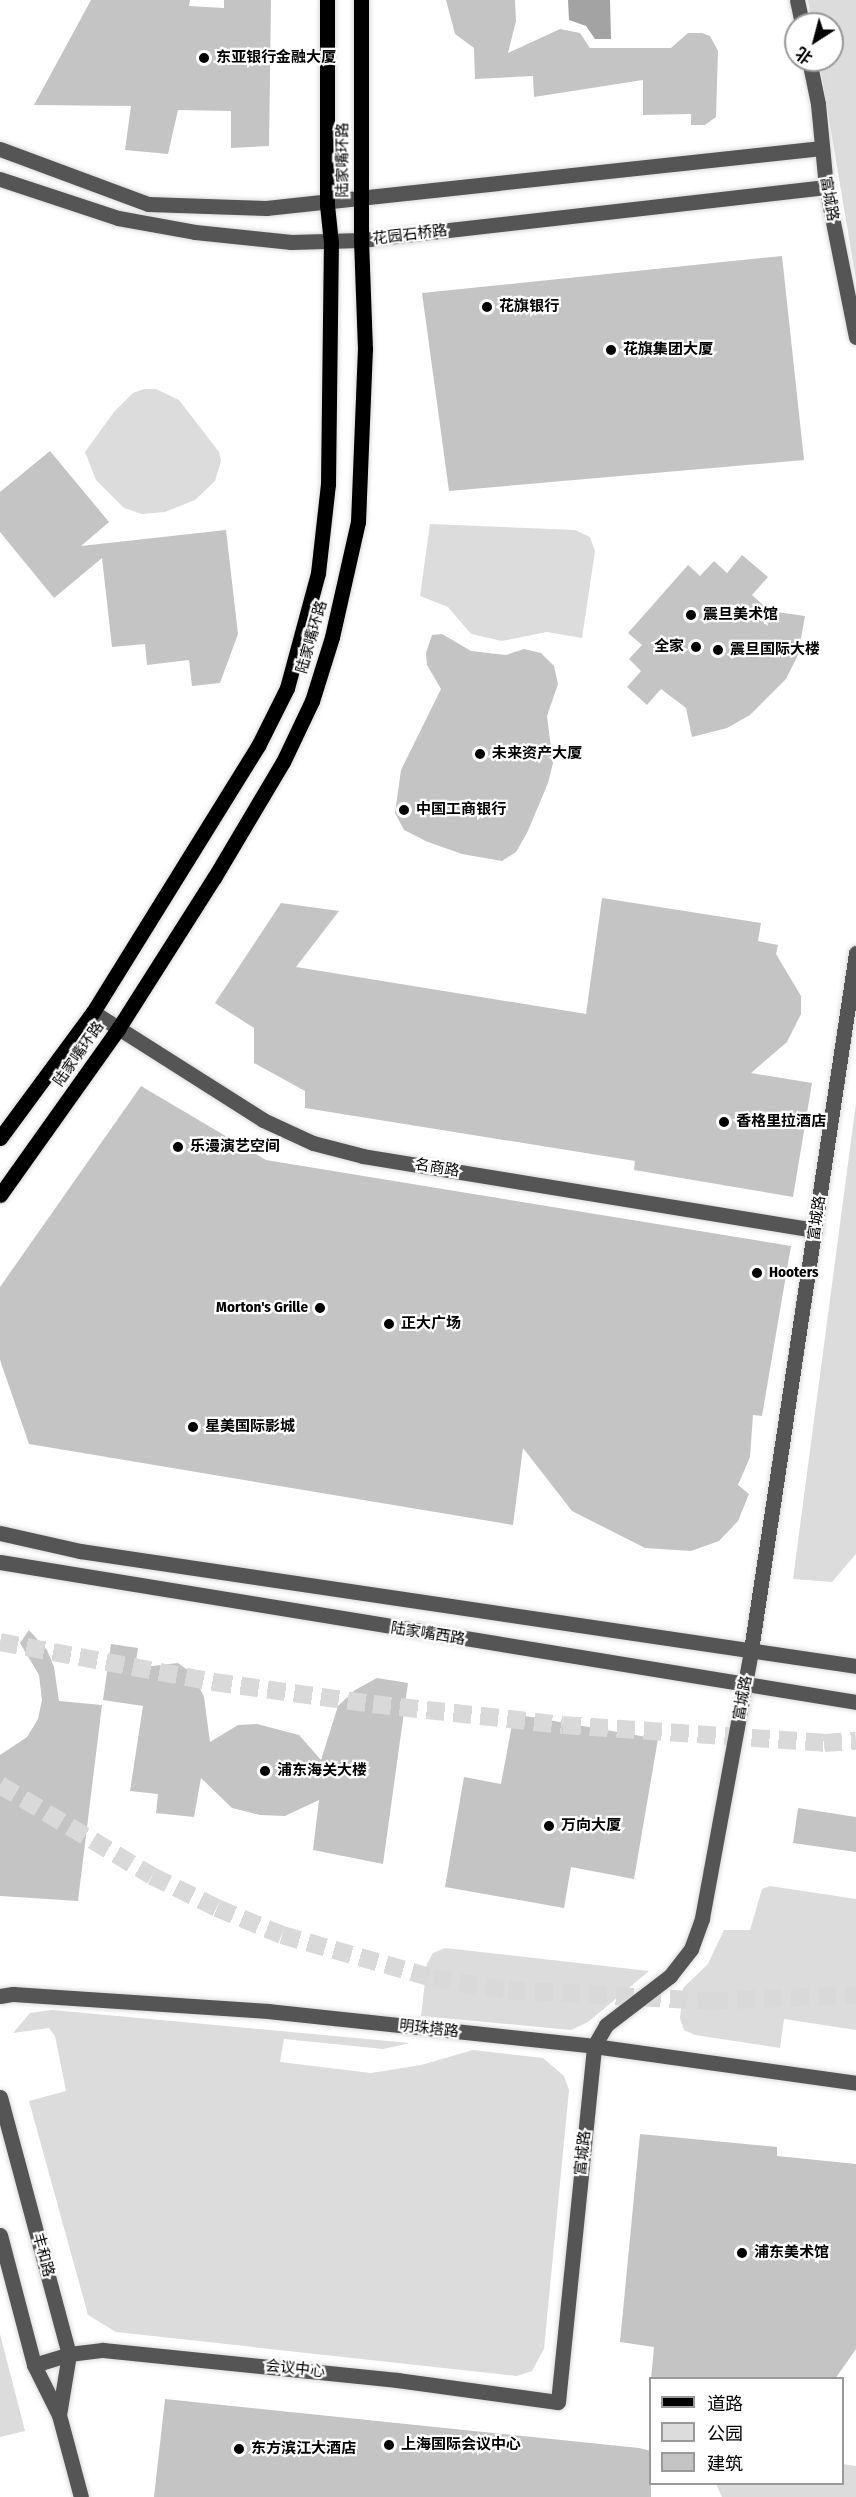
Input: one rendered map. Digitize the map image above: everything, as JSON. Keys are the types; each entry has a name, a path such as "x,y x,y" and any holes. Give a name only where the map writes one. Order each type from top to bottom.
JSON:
{"main road":[{"name":"陆家嘴环路","path":"0,1138 93,1012 258,746 287,688 318,573 326,518 332,430 331,243 327,204 327,0"},
{"name":"陆家嘴环路","path":"0,1195 118,1029 283,762 312,701 332,637 358,522 365,349 360,240 361,0"}],"street":[{"name":"富城路","path":"811,72 826,187 856,337"},
{"path":"0,148 148,204 266,208 327,204 822,148"},
{"name":"花园石桥路","path":"0,179 118,218 195,232 331,243 826,187"},
{"name":"富城路","path":"558,2402 594,2046 606,2025 670,1976 691,1948 702,1918 751,1650 856,953"},
{"name":"名商路","path":"93,1012 263,1120 313,1143 363,1156 815,1230"},
{"name":"陆家嘴西路","path":"0,1533 80,1551 856,1666"},
{"name":"陆家嘴西路","path":"0,1562 745,1686 856,1702"},
{"name":"明珠塔路","path":"0,1996 13,1994 268,2011 594,2046 856,2083"},
{"name":"丰和路","path":"0,2097 69,2354 59,2415"},
{"name":"丰和路","path":"0,2235 34,2365 59,2415 81,2497"},
{"name":"会议中心","path":"34,2365 69,2354 103,2350 558,2402"}],"green space":[{"path":"808,0 856,0 856,280 821,72 844,72 844,12 810,12"},
{"path":"144,389 156,389 179,400 219,452 221,461 215,481 195,500 165,512 142,514 124,508 96,480 85,452 114,412 133,393"},
{"path":"430,524 575,530 590,537 595,551 582,638 547,632 502,641 471,634 448,607 420,596"},
{"path":"856,1103 856,1554 832,1582 793,1579"},
{"path":"770,1886 856,1899 856,2030 784,2019 780,2048 695,2035 684,2030 680,2018 683,1988 708,1964 724,1930 750,1930 762,1889"},
{"path":"445,1948 649,1971 588,2022 571,2030 421,2016 427,1964 433,1953"},
{"path":"52,2010 410,2043 383,2049 284,2039 280,2062 371,2073 421,2065 473,2050 543,2058 564,2076 569,2090 544,2349 532,2371 517,2376 116,2332 88,2315 29,2101 66,2091 55,2036 49,2028 13,2033 30,2013"},
{"path":"0,2334 25,2431 0,2437"},
{"path":"844,2464 856,2466 856,2497 722,2497 716,2485 844,2485"}],"shaded area":[{"path":"568,0 610,0 611,39 595,39 586,26 569,20"}],"building":[{"name":"东亚银行金融大厦","path":"91,0 190,0 189,6 224,8 224,0 271,0 269,146 231,148 231,111 178,110 168,154 125,150 131,106 34,105"},
{"path":"446,0 515,0 516,21 508,53 560,29 580,33 590,48 671,48 688,33 702,33 710,36 718,51 716,117 705,125 691,125 691,114 643,115 643,80 534,97 533,76 475,79 474,48 455,34"},
{"name":"花旗集团大厦","path":"782,256 804,460 449,491 422,293"},
{"path":"50,451 109,522 81,546 226,530 238,634 220,683 192,686 189,660 147,665 145,644 112,647 102,558 54,598 0,532 0,492"},
{"name":"震旦国际大楼","path":"742,555 768,577 752,595 770,611 805,616 798,655 786,679 750,715 727,728 692,737 686,708 661,689 647,705 627,687 641,671 629,659 642,645 628,633 688,565 700,576 714,561 727,573"},
{"name":"未来资产大厦","path":"442,634 471,651 506,655 524,649 541,653 554,666 558,684 547,716 553,763 548,783 527,833 516,852 502,861 462,854 428,842 404,830 395,813 401,770 441,689 427,665 426,653 432,635"},
{"path":"602,898 761,923 758,941 778,945 776,954 801,996 801,1014 787,1042 751,1073 812,1083 793,1197 634,1170 635,1161 305,1108 305,1091 254,1063 254,1028 215,1003 281,903 339,911 296,967 586,1014"},
{"name":"正大广场","path":"141,1086 266,1160 791,1246 762,1416 753,1415 750,1457 738,1485 749,1494 738,1521 719,1541 691,1551 645,1548 572,1511 523,1448 513,1525 29,1444 0,1360 0,1287"},
{"path":"29,1630 47,1650 54,1667 59,1701 102,1705 78,1901 0,1896 0,1755 27,1737 38,1719 42,1700 39,1675 20,1643"},
{"name":"浦东海关大楼","path":"111,1644 138,1648 135,1668 178,1663 193,1674 204,1697 210,1742 238,1725 257,1724 299,1735 321,1760 338,1706 355,1690 377,1678 408,1683 383,1864 313,1850 319,1800 285,1816 260,1815 232,1808 201,1778 194,1817 156,1813 158,1794 130,1791 143,1706 103,1700"},
{"name":"万向大厦","path":"514,1714 658,1739 634,1879 571,1867 564,1908 445,1887 464,1777 501,1784"},
{"path":"798,1808 856,1817 856,1852 793,1843"},
{"name":"浦东美术馆","path":"640,2134 777,2147 777,2156 856,2164 856,2349 836,2377 651,2377 654,2347 620,2342"},
{"name":"上海国际会议中心","path":"165,2399 649,2450 651,2497 154,2497"}],"tunnel":[{"path":"0,1642 214,1682 373,1704 563,1725 824,1743 856,1741"},
{"path":"0,1785 152,1876 217,1908 282,1935 433,1978 508,1990 710,2001 856,1995"}],"place":[{"name":"东亚银行金融大厦","path":"204,58"},
{"name":"花旗银行","path":"487,307"},
{"name":"花旗集团大厦","path":"611,350"},
{"name":"震旦美术馆","path":"691,615"},
{"name":"全家","path":"696,647"},
{"name":"震旦国际大楼","path":"718,650"},
{"name":"未来资产大厦","path":"480,754"},
{"name":"中国工商银行","path":"404,810"},
{"name":"香格里拉酒店","path":"724,1122"},
{"name":"乐漫演艺空间","path":"178,1147"},
{"name":"Hooters","path":"757,1273"},
{"name":"Morton's Grille","path":"320,1308"},
{"name":"正大广场","path":"389,1324"},
{"name":"星美国际影城","path":"193,1427"},
{"name":"浦东海关大楼","path":"265,1771"},
{"name":"万向大厦","path":"549,1826"},
{"name":"浦东美术馆","path":"742,2253"},
{"name":"上海国际会议中心","path":"389,2445"},
{"name":"东方滨江大酒店","path":"239,2449"}]}
